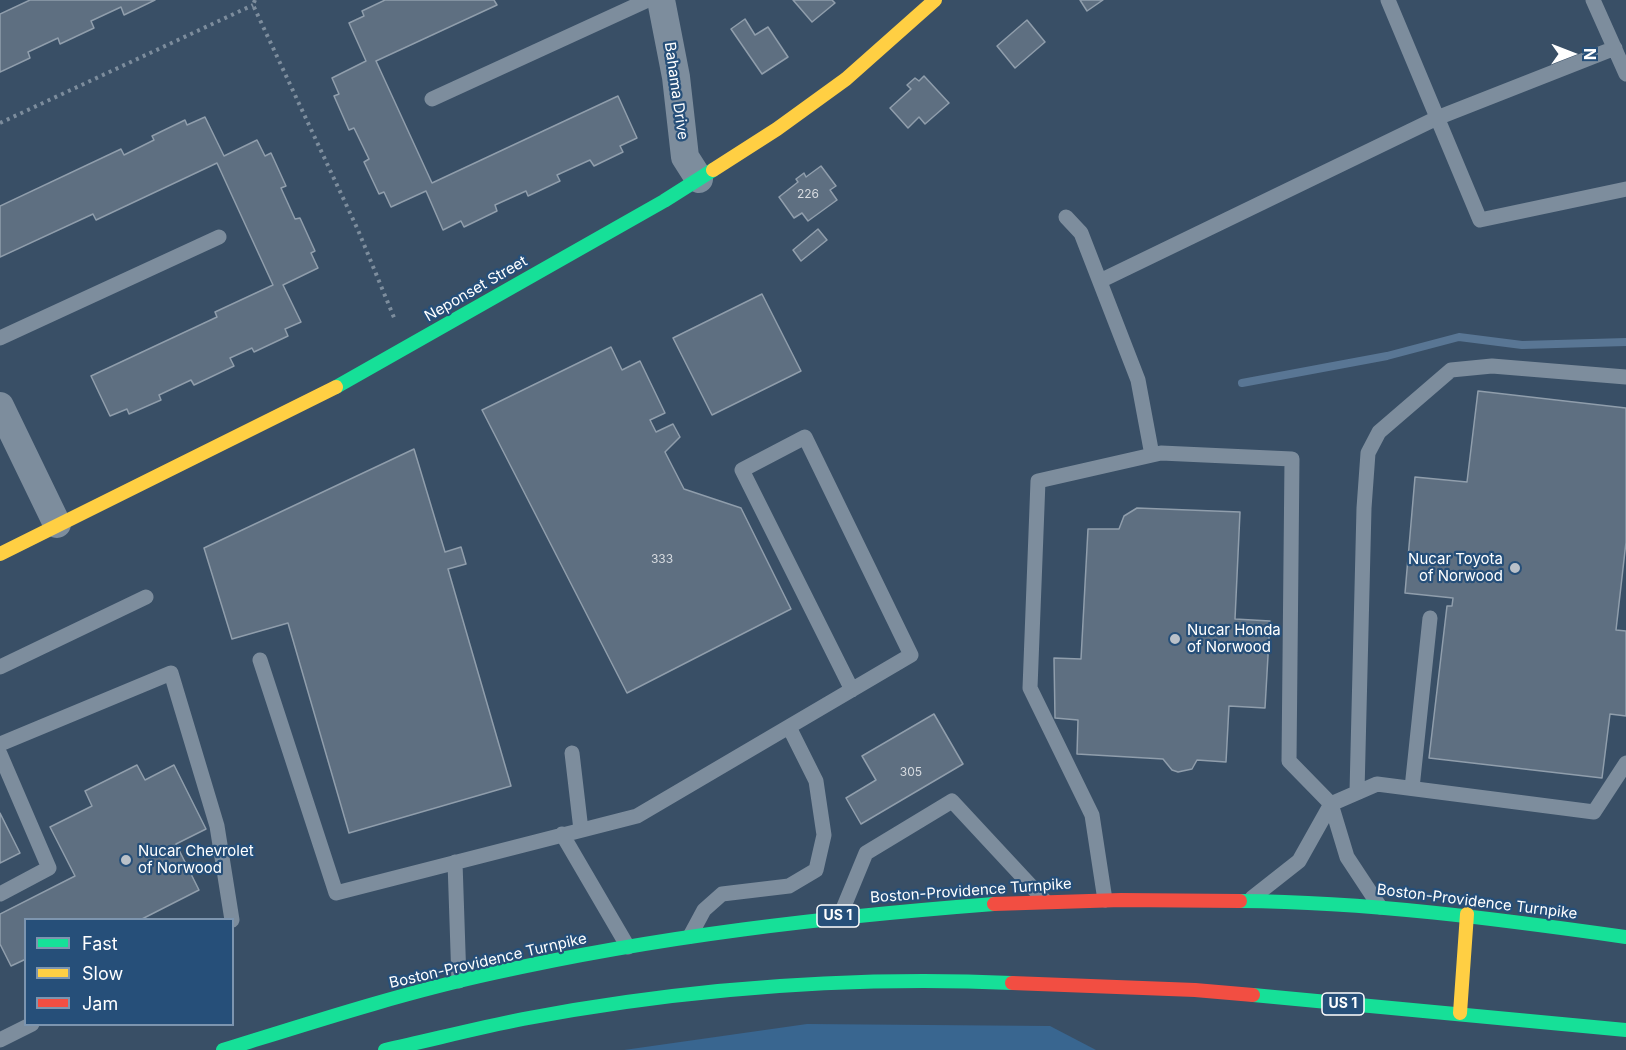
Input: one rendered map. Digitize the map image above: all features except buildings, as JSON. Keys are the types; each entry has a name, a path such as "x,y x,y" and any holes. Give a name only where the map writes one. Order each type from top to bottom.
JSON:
{"main road":[{"name":"Neponset Street","path":"0,554 329,391 699,179 777,129 846,79 935,0"},
{"name":"Boston-Providence Turnpike","path":"223,1050 354,1009 459,981 690,936 840,916 1045,901 1250,899 1380,906 1467,914 1626,937"},
{"path":"1460,1013 1467,914"},
{"name":"US 1","path":"385,1050 523,1019 663,999 819,983 946,980 1066,983 1195,990 1626,1030"}],"street":[{"name":"Bahama Drive","path":"661,0 676,77 685,157 699,179"},
{"path":"0,406 57,524"}],"lane":[{"path":"432,99 648,0"},
{"path":"1388,0 1480,220 1626,189"},
{"path":"1593,0 1626,74"},
{"path":"1100,281 1437,118 1615,48"},
{"path":"1066,218 1081,233 1138,380 1152,455"},
{"path":"0,338 219,237"},
{"path":"1357,792 1364,508 1368,453 1379,432 1451,370 1492,366 1626,377"},
{"path":"260,660 336,893 636,816 789,727 852,690 911,655 806,437 742,470 852,690"},
{"path":"1105,900 1092,816 1030,688 1038,481 1161,453 1292,459 1288,761 1331,804 1347,857 1380,906"},
{"path":"0,667 146,597"},
{"path":"1412,788 1430,618"},
{"path":"0,744 171,673 217,826 232,918"},
{"path":"690,936 704,910 722,894 789,886 816,870 824,835 816,781 789,727"},
{"path":"0,753 49,868 0,894"},
{"path":"572,753 581,830"},
{"path":"1250,899 1299,861 1331,804 1377,784 1594,812 1626,763"},
{"path":"840,916 866,853 952,801 1045,901"},
{"path":"562,834 628,947"},
{"path":"455,862 459,981"},
{"path":"0,1040 28,1026"}],"path":[{"path":"0,123 254,2 358,230 406,348"}],"shaded area":[{"path":"807,1024 1050,1026 1096,1050 624,1050"}],"waterway":[{"path":"1242,383 1387,356 1459,337 1522,345 1626,342"}],"traffic: fast":[{"path":"336,387 664,201 713,170"},
{"path":"1240,901 1385,908 1626,937"},
{"path":"223,1050 358,1008 425,990 494,973 618,948 805,922 994,904"},
{"path":"385,1050 523,1019 705,993 766,987 889,981 1012,983"},
{"path":"1253,995 1626,1030"}],"traffic: slow":[{"path":"713,170 777,129 846,79 935,0"},
{"path":"0,554 336,387"},
{"path":"1460,1013 1467,914"}],"traffic: jam":[{"path":"994,904 1121,900 1240,901"},
{"path":"1012,983 1195,990 1253,995"}],"place":[{"name":"Nucar Toyota of Norwood","path":"1515,568"},
{"name":"Nucar Honda of Norwood","path":"1175,639"},
{"name":"Nucar Chevrolet of Norwood","path":"126,860"}]}
